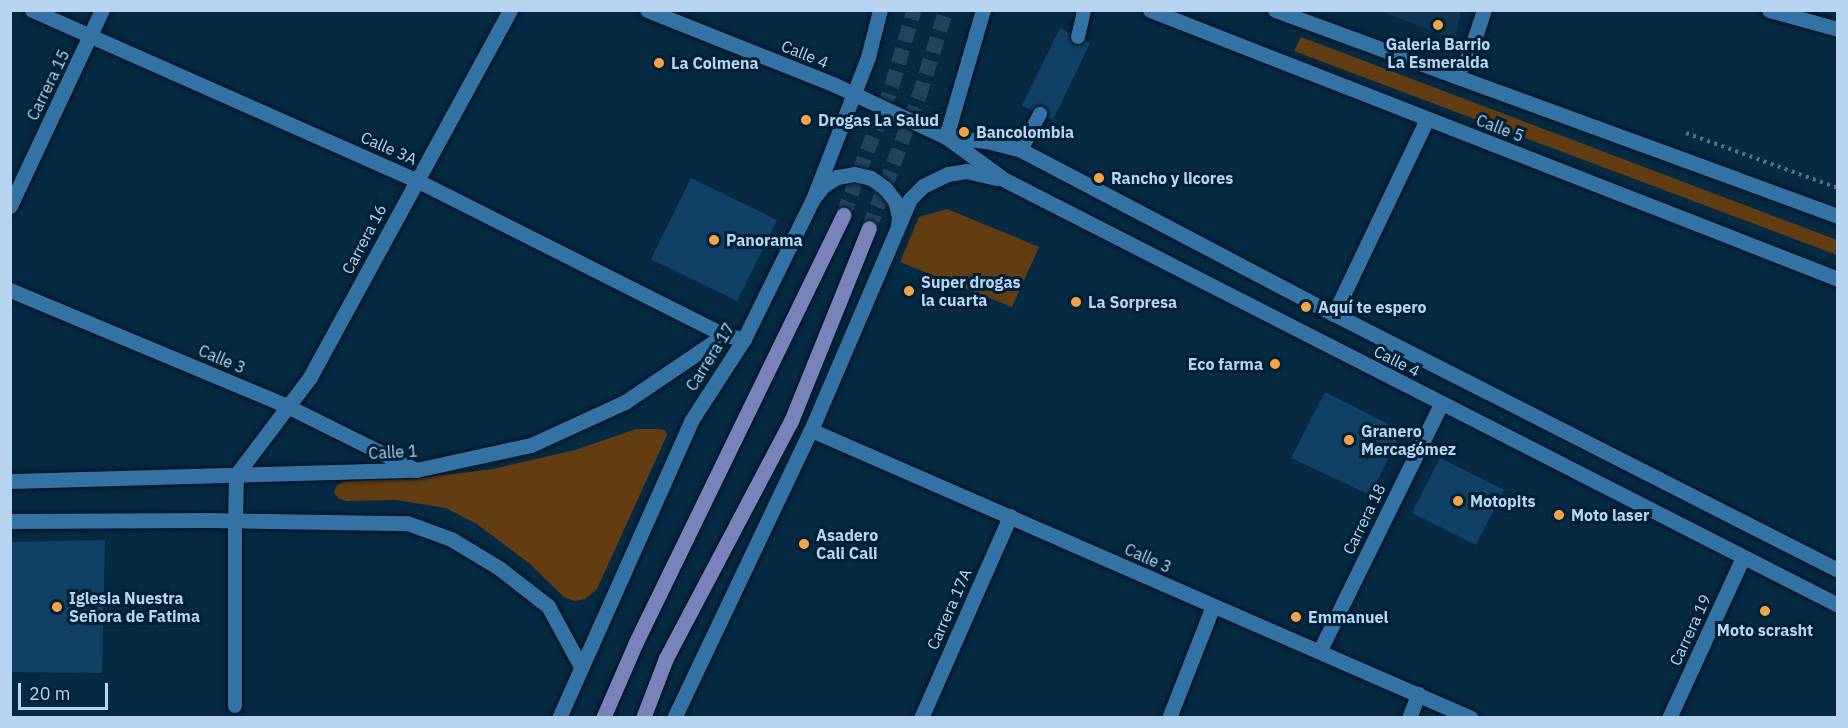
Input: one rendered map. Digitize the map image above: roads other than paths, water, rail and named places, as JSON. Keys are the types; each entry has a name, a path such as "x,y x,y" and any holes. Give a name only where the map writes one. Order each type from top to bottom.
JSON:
{"main road":[{"name":"Calle 3A","path":"32,10 416,180 724,335"},
{"name":"Carrera 15","path":"10,206 102,10"},
{"name":"Carrera 16","path":"236,475 310,377 510,10"},
{"name":"Calle 4","path":"647,10 854,95 946,137 1005,180 1838,606"},
{"name":"Carrera 17","path":"559,717 580,665 691,421 744,339 813,199 868,57 880,10"},
{"path":"946,137 983,10"},
{"name":"Calle 5","path":"1149,10 1838,279"},
{"name":"Calle 5","path":"1275,10 1838,216"},
{"path":"1455,76 1468,55 1484,10"},
{"path":"1769,10 1838,29"},
{"path":"1334,314 1427,119"},
{"name":"Calle 4","path":"946,137 966,138 1021,150 1334,314 1838,570"},
{"path":"677,716 811,430 897,234 910,199 936,178 966,171 1005,180"},
{"path":"813,199 823,186 837,177 855,174 871,178 885,188 895,201 899,217 897,234"},
{"path":"603,717 636,642 843,215"},
{"path":"643,717 666,658 791,421 869,228"},
{"name":"Calle 3","path":"10,290 287,406 416,470"},
{"path":"724,335 744,339"},
{"name":"Calle 1","path":"10,481 416,470 531,446 574,428 625,402 724,335"},
{"name":"Carrera 18","path":"1320,650 1441,404"},
{"name":"Calle 3","path":"811,430 1472,717"},
{"path":"235,520 236,475"},
{"name":"Carrera 17A","path":"921,717 1010,516"},
{"path":"10,521 235,520 407,523 451,539 499,568 548,606 580,665"},
{"name":"Carrera 19","path":"1669,717 1743,558"},
{"path":"1169,717 1213,606"},
{"path":"1409,717 1418,694"}],"lane":[{"path":"1078,38 1084,10"},
{"path":"1021,150 1040,114"},
{"path":"235,520 235,706"}],"tunnel":[{"path":"843,215 892,85 914,10"},
{"path":"869,228 919,96 946,10"}],"place":[{"name":"Galeria Barrio La Esmeralda","path":"1438,25"},
{"name":"La Colmena","path":"659,63"},
{"name":"Drogas La Salud","path":"806,120"},
{"name":"Bancolombia","path":"964,132"},
{"name":"Rancho y licores","path":"1099,178"},
{"name":"Panorama","path":"714,240"},
{"name":"Super drogas la cuarta","path":"909,291"},
{"name":"La Sorpresa","path":"1076,302"},
{"name":"Aquí te espero","path":"1306,307"},
{"name":"Eco farma","path":"1275,364"},
{"name":"Granero Mercagómez","path":"1349,440"},
{"name":"Motopits","path":"1458,501"},
{"name":"Moto laser","path":"1559,515"},
{"name":"Asadero Cali Cali","path":"804,544"},
{"name":"Iglesia Nuestra Señora de Fatima","path":"57,607"},
{"name":"Moto scrasht","path":"1765,611"},
{"name":"Emmanuel","path":"1296,617"}]}
